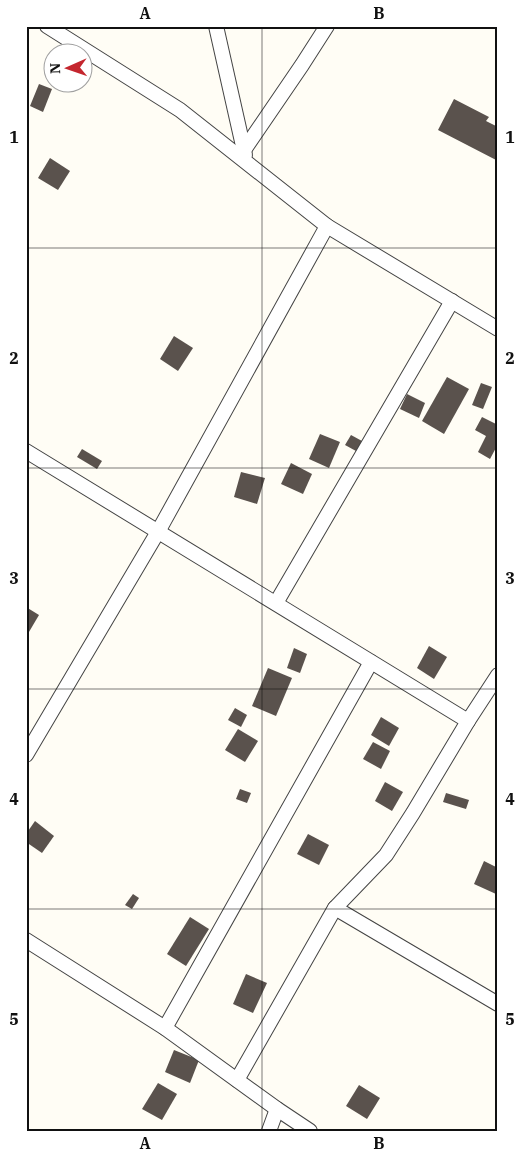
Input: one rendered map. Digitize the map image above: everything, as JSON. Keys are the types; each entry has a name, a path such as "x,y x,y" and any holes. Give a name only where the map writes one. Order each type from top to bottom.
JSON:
{"street":[{"path":"47,26 180,110 327,226 498,329"},
{"path":"216,26 249,165"},
{"path":"244,150 327,26"},
{"path":"26,755 159,530 327,226"},
{"path":"276,603 452,301"},
{"path":"26,451 102,498 159,530 468,721"},
{"path":"165,1028 371,662"},
{"path":"237,1080 335,908 386,855 414,813 468,721 498,675"},
{"path":"335,908 498,1004"},
{"path":"26,940 165,1028 310,1131"},
{"path":"270,1131 277,1109"}],"building":[{"path":"39,84 42,85 42,92 51,92 43,112 30,106"},
{"path":"454,99 489,117 486,121 498,127 498,161 438,130"},
{"path":"50,158 70,171 58,190 38,178"},
{"path":"174,336 193,348 178,371 160,359"},
{"path":"447,377 469,389 444,434 422,421"},
{"path":"481,383 492,387 483,409 472,405"},
{"path":"407,394 425,403 419,418 400,409"},
{"path":"482,417 498,425 498,444 490,459 478,452 486,436 475,430"},
{"path":"320,434 340,442 329,468 309,459"},
{"path":"351,435 362,441 356,451 345,445"},
{"path":"82,449 102,461 97,469 77,457"},
{"path":"291,463 312,474 303,494 281,484"},
{"path":"241,472 265,478 257,504 234,497"},
{"path":"26,607 39,615 26,637"},
{"path":"429,646 447,657 434,679 417,668"},
{"path":"294,648 307,654 300,673 287,668"},
{"path":"268,668 292,678 276,716 252,706"},
{"path":"235,708 247,715 241,727 228,720"},
{"path":"381,717 399,728 389,746 371,735"},
{"path":"238,729 258,741 245,762 225,750"},
{"path":"373,742 390,751 381,769 363,759"},
{"path":"385,782 403,792 392,811 375,801"},
{"path":"240,789 251,793 247,803 236,799"},
{"path":"446,793 469,800 466,809 443,802"},
{"path":"35,821 54,836 42,853 26,842 26,834"},
{"path":"308,834 329,845 319,865 297,854"},
{"path":"484,861 498,868 498,891 496,894 474,884"},
{"path":"133,894 139,898 132,909 125,905"},
{"path":"190,917 209,929 186,966 167,954"},
{"path":"246,974 267,983 253,1013 233,1004"},
{"path":"174,1050 199,1060 190,1083 165,1072"},
{"path":"158,1083 177,1094 162,1120 142,1109"},
{"path":"359,1085 380,1098 367,1119 346,1106"}]}
